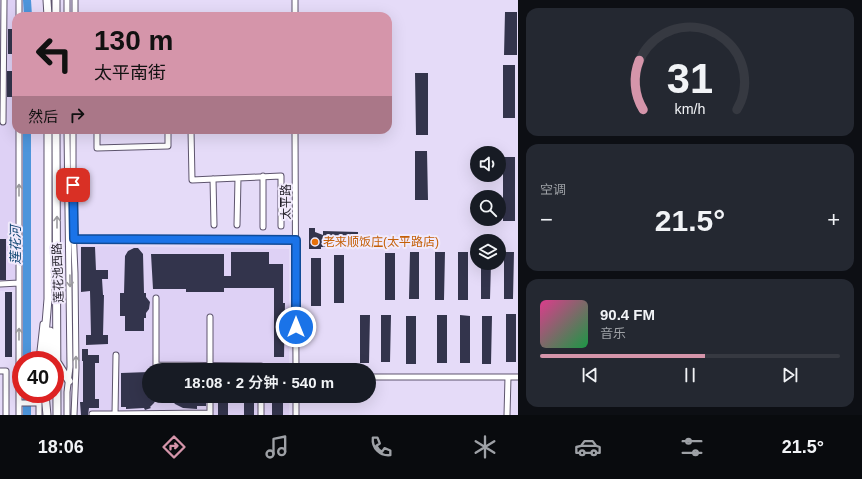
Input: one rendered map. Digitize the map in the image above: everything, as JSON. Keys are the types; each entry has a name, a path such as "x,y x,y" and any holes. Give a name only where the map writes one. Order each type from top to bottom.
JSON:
{"highway":[{"path":"48,0 48,12"},
{"path":"56,0 56,12"},
{"name":"莲花池西路","path":"48,134 48,299 53,351"},
{"name":"莲花池西路","path":"54,351 56,134"},
{"name":"莲花池西路","path":"44,351 48,299"},
{"path":"64,372 72,381"},
{"path":"46,403 47,414"},
{"path":"47,414 49,403"},
{"name":"莲花池西路","path":"56,403 57,415"}],"street":[{"path":"3,122 4,0"},
{"path":"19,0 19,12"},
{"path":"67,0 67,12"},
{"path":"75,0 75,12"},
{"path":"295,0 295,12"},
{"path":"19,134 19,351"},
{"name":"莲花池西路","path":"67,134 70,367 74,415"},
{"name":"莲花池西路","path":"67,415 72,381 75,273 73,134"},
{"path":"97,134 97,148 168,146 168,134"},
{"path":"191,134 192,180 281,176 281,226"},
{"name":"太平路","path":"295,134 296,363"},
{"path":"263,176 263,227"},
{"path":"237,225 238,178"},
{"path":"213,179 214,225"},
{"path":"74,239 296,240"},
{"path":"0,284 19,283"},
{"path":"156,298 156,363"},
{"path":"40,351 42,326 48,299"},
{"path":"210,317 210,363"},
{"path":"116,355 116,414"},
{"path":"0,371 6,371 6,415"},
{"path":"507,415 508,377"},
{"path":"376,378 518,377"},
{"path":"19,403 19,415"},
{"path":"39,403 39,415"},
{"path":"92,414 210,414 210,403"},
{"path":"261,403 261,415"},
{"path":"296,403 296,415"}],"shaded area":[{"path":"0,0 15,0 15,12 12,12 12,134 16,134 15,290 0,291"},
{"path":"82,246 289,249 289,363 142,363 142,403 289,403 289,415 80,415 80,250"}],"building":[{"path":"505,12 517,12 517,55 504,55"},
{"path":"8,29 12,29 12,54 8,54"},
{"path":"503,65 515,65 515,118 503,118"},
{"path":"7,71 12,71 12,97 7,97"},
{"path":"415,73 428,73 428,135 416,135"},
{"path":"415,151 427,151 428,200 415,200"},
{"path":"506,157 515,157 515,221 506,221 506,190 503,190 503,182 506,182"},
{"path":"309,228 315,228 315,232 323,235 323,231 358,232 358,246 321,247 321,249 309,249"},
{"path":"0,239 6,239 6,280 0,280"},
{"path":"81,247 95,247 96,270 108,270 108,279 102,279 104,295 103,335 108,335 108,344 86,345 86,335 91,335 90,291 81,292"},
{"path":"138,248 143,254 144,293 146,293 146,297 150,302 149,309 146,313 146,318 144,318 144,331 125,331 125,316 120,316 120,293 124,293 125,256 128,251"},
{"path":"231,252 269,252 269,264 283,264 283,303 285,303 284,357 274,357 274,288 224,288 224,292 186,292 186,289 153,289 151,254 224,254 224,276 231,276"},
{"path":"410,252 419,252 419,299 409,299"},
{"path":"435,252 445,252 444,300 435,300"},
{"path":"458,252 468,252 468,300 458,300"},
{"path":"506,252 514,252 513,299 504,299 504,270 506,270"},
{"path":"385,253 395,253 395,300 385,300"},
{"path":"334,255 344,255 344,303 334,303"},
{"path":"311,258 321,258 321,306 311,306"},
{"path":"481,270 491,270 490,299 481,299"},
{"path":"5,292 12,292 12,357 5,357"},
{"path":"506,314 516,314 516,362 506,362"},
{"path":"360,315 370,315 369,363 360,363"},
{"path":"381,315 391,315 390,362 381,362"},
{"path":"437,315 447,315 447,363 437,363"},
{"path":"460,315 470,316 470,363 460,363"},
{"path":"406,316 416,316 416,364 406,364"},
{"path":"482,316 492,316 491,364 482,364"},
{"path":"82,349 88,349 88,355 99,355 99,363 95,363 95,399 99,399 99,408 89,408 88,415 81,415 80,402 83,402"},
{"path":"142,372 142,403 154,403 150,407 151,408 145,410 144,408 126,409 126,407 121,407 121,373"},
{"path":"174,403 206,403 206,406 197,406 197,409 183,408"},
{"path":"218,403 228,403 228,415 218,415"},
{"path":"244,403 254,403 254,415 244,415"},
{"path":"272,403 283,403 283,415 272,415"}],"waterway":[{"name":"莲花河","path":"27,0 28,12"},
{"name":"莲花河","path":"27,134 27,351"},
{"name":"莲花河","path":"27,403 27,415"}],"place":[{"name":"老来顺饭庄(太平路店)","path":"315,242"}],"route":[{"path":"73,185 74,239 296,240 296,327"}]}
